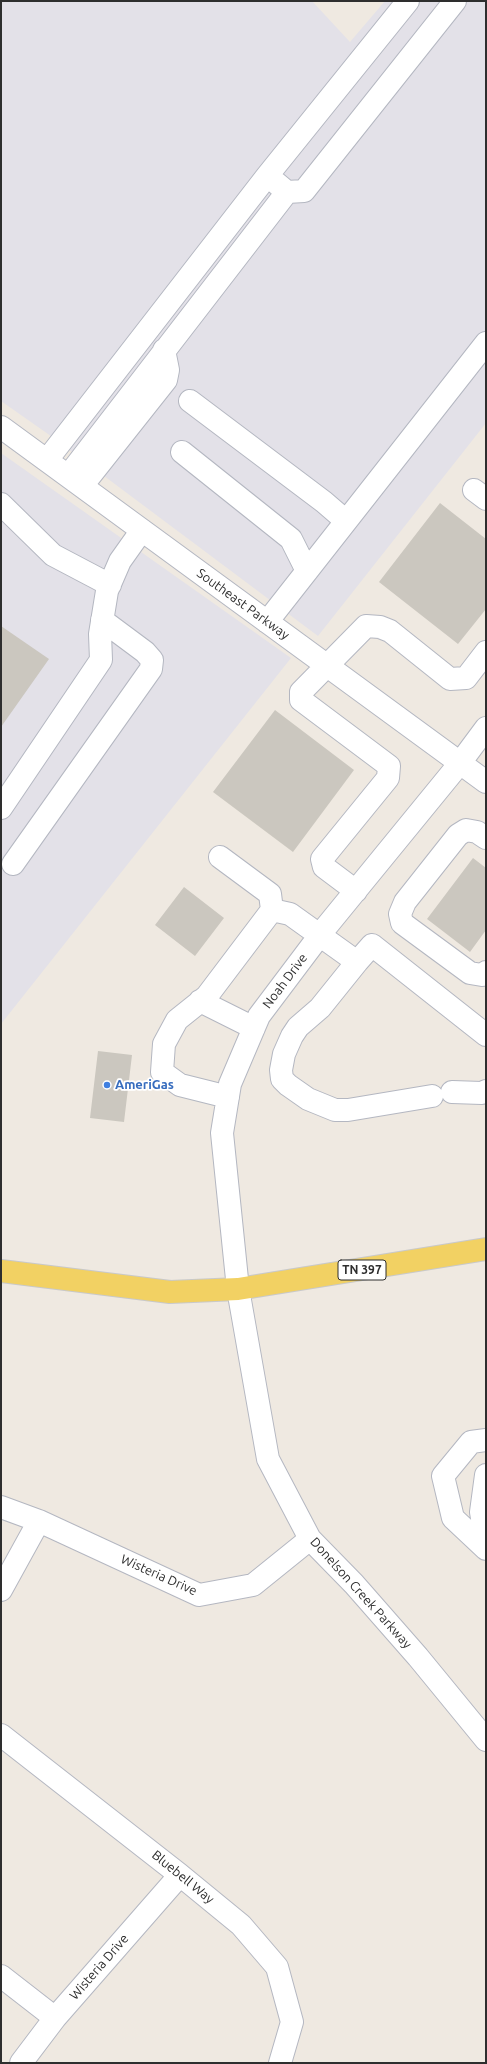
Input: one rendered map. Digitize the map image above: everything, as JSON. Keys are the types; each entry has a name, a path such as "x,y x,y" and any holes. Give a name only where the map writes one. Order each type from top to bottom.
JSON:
{"main road":[{"name":"TN 397","path":"1,1271 170,1292 238,1289 486,1249"}],"street":[{"path":"47,460 267,176 408,1"},
{"path":"267,176 287,192 304,191 455,1"},
{"path":"75,481 166,380 168,370 164,350 287,192"},
{"path":"267,622 486,343"},
{"path":"190,401 324,502 346,521"},
{"name":"Southeast Parkway","path":"1,427 486,782"},
{"path":"182,452 291,538 307,571"},
{"path":"1,504 53,555 110,585"},
{"path":"1,808 101,660 100,634 110,585 120,561 142,530"},
{"path":"12,864 151,669 152,660 145,652 102,620"},
{"path":"356,891 324,867 322,859 388,778 388,766 301,700 301,692 366,626 380,626 390,632 450,679 466,678 486,652"},
{"name":"Noah Drive","path":"238,1289 222,1133 230,1084 259,1016 321,935 460,763 486,728"},
{"path":"486,838 477,832 466,830 458,835 405,902 400,914 402,922 470,973 482,975 486,972"},
{"path":"220,857 270,894 272,910 207,996 177,1020 164,1044 162,1072 180,1085 228,1097"},
{"path":"272,910 290,914 357,962"},
{"path":"486,1035 372,945 320,1008 298,1027 284,1054 281,1070 282,1079 288,1085 308,1099 335,1110 348,1110 442,1094 486,1091"},
{"path":"200,1002 254,1028"},
{"name":"Donelson Creek Parkway","path":"238,1289 268,1459 310,1539 354,1584 418,1657 486,1740"},
{"path":"486,1440 470,1442 443,1476 453,1518 486,1549"},
{"path":"486,1475 481,1512 486,1543"},
{"name":"Wisteria Drive","path":"1,1507 39,1521 198,1595 253,1585 310,1539"},
{"path":"1,1590 39,1521"},
{"name":"Bluebell Way","path":"1,1735 180,1875 241,1925 277,1967 292,2022 280,2063"},
{"name":"Wisteria Drive","path":"21,2063 55,2018 180,1875"},
{"path":"1,1976 55,2018"}],"shaded area":[{"path":"1,1 312,1 350,42 385,1 486,1 486,423 318,636 48,434 1,401"},
{"path":"1,453 291,658 1,1024"}],"building":[{"path":"440,503 486,539 486,609 458,644 379,582"},
{"path":"1,626 49,659 1,727"},
{"path":"275,710 354,770 293,852 213,792"},
{"path":"473,858 486,868 486,930 470,952 427,919"},
{"path":"184,887 224,918 195,956 155,925"},
{"path":"98,1051 132,1055 124,1122 90,1118"}],"place":[{"name":"AmeriGas","path":"107,1085"}]}
